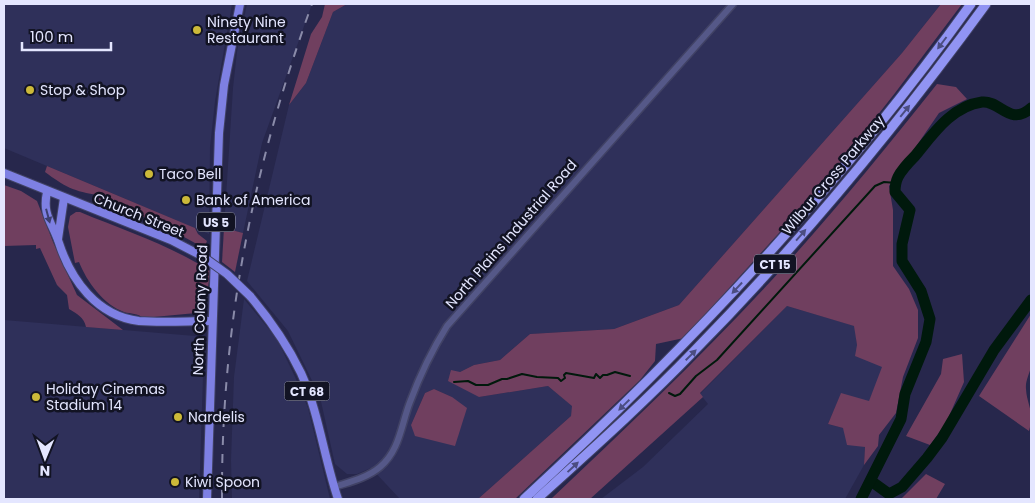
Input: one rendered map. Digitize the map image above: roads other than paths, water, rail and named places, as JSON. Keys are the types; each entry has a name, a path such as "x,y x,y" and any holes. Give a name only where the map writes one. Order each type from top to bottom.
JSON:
{"highway":[{"name":"Wilbur Cross Parkway","path":"524,499 656,373 773,249 869,136 971,4"},
{"name":"Wilbur Cross Parkway","path":"537,499 664,382 754,288 839,192 986,4"}],"main road":[{"name":"North Colony Road","path":"207,499 219,133 224,85 240,4"},
{"name":"CT 68","path":"4,173 64,198"},
{"path":"48,192 45,202 46,213 63,255 76,280 88,295 109,312 138,321 212,321"},
{"path":"58,239 64,198"},
{"name":"Church Street","path":"64,198 171,240 202,256 226,274 250,296 276,328 301,374 338,499"}],"street":[{"name":"North Plains Industrial Road","path":"334,487 372,473 393,452 400,438 405,417 422,373 447,326 733,4"}],"waterway":[{"path":"861,499 901,419 905,394 926,342 930,319 921,291 902,261 902,244 910,210 895,192 897,179 936,130 961,109 982,102 988,102 1011,114 1017,115 1031,108"},
{"path":"669,393 675,396 680,394 696,376 717,360 875,186 884,182 896,183"},
{"path":"871,481 889,494 902,487 942,438 994,350 1031,300"},
{"path":"454,382 468,381 476,385 488,385 522,374 558,378 561,381 565,378 564,375 566,373 594,378 596,374 600,378 603,375 615,372 630,376"}],"railway":[{"path":"222,499 223,435 227,372 234,309 245,248 257,187 273,126 312,4"}],"place":[{"name":"Ninety Nine Restaurant","path":"197,30"},
{"name":"Stop & Shop","path":"30,90"},
{"name":"Taco Bell","path":"149,174"},
{"name":"Bank of America","path":"186,200"},
{"name":"Holiday Cinemas Stadium 14","path":"36,397"},
{"name":"Nardelis","path":"178,417"},
{"name":"Kiwi Spoon","path":"175,482"}]}
